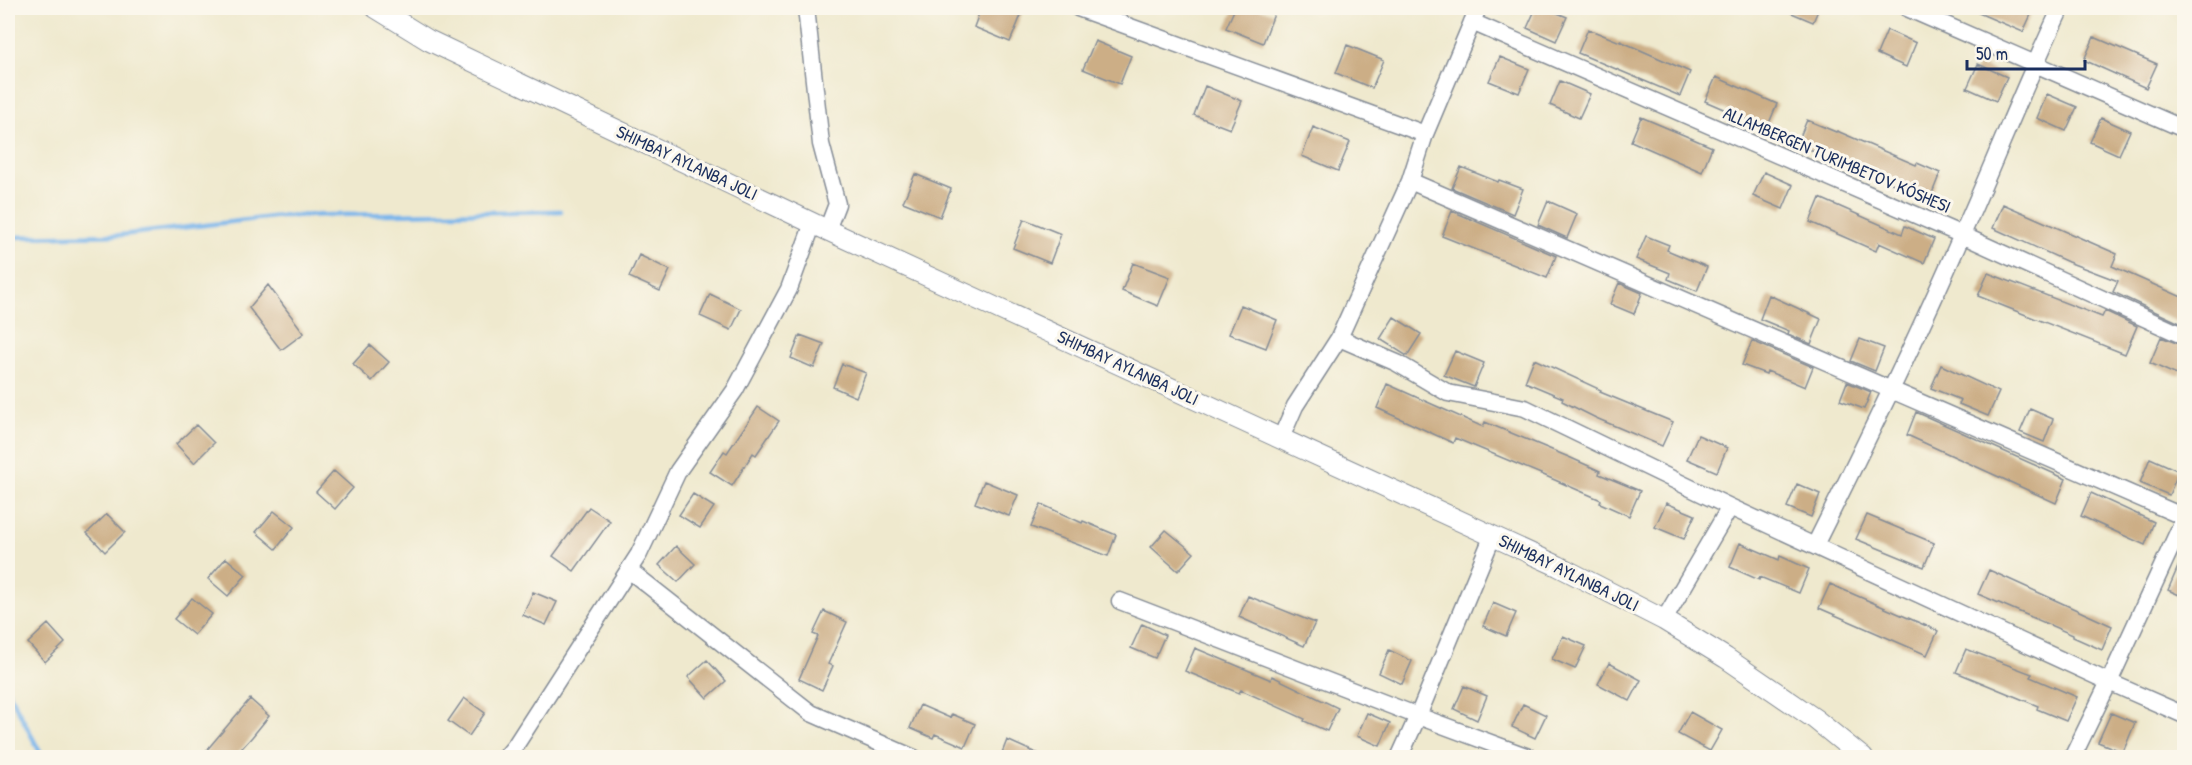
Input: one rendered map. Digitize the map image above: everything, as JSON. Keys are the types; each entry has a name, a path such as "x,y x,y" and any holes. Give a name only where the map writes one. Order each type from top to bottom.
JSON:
{"main road":[{"path":"376,8 428,40 820,226 1492,535 1664,620 1726,658 1815,719 1863,758"}],"street":[{"path":"505,758 516,746 639,554 678,471 740,380 820,226 837,204 821,144 806,8"},
{"path":"1078,8 1425,134"},
{"path":"1907,8 2184,129"},
{"path":"1815,545 1893,390 2061,8"},
{"path":"1281,438 1295,406 1339,339 1410,181 1425,134 1475,15 2184,336"},
{"path":"1410,181 2184,518 2072,758"},
{"path":"1339,339 1397,363 1448,393 1525,408 1730,507 2184,715"},
{"path":"1664,620 1730,507"},
{"path":"1399,758 1492,535"},
{"path":"629,570 811,713 914,758"},
{"path":"1120,600 1531,758"}],"building":[{"path":"981,8 1007,8 1022,13 1010,42 974,27"},
{"path":"1235,8 1258,8 1274,14 1263,43 1226,28"},
{"path":"1536,8 1545,8 1567,17 1556,41 1527,28"},
{"path":"1780,8 1819,8 1813,22"},
{"path":"1967,8 2034,8 2023,32"},
{"path":"1588,29 1690,72 1680,96 1578,53"},
{"path":"1887,30 1916,43 1906,67 1877,54"},
{"path":"2094,37 2157,64 2146,88 2084,60"},
{"path":"1095,41 1131,56 1120,84 1083,69"},
{"path":"1347,45 1384,60 1372,88 1336,73"},
{"path":"1500,57 1529,69 1519,93 1489,81"},
{"path":"1978,64 2007,77 1996,101 1967,88"},
{"path":"1716,77 1777,104 1767,128 1705,101"},
{"path":"1560,81 1590,94 1579,118 1550,105"},
{"path":"1205,86 1242,101 1230,129 1194,115"},
{"path":"2047,94 2077,107 2066,131 2037,118"},
{"path":"1641,117 1712,147 1702,172 1631,141"},
{"path":"2101,118 2130,131 2119,155 2090,142"},
{"path":"1807,120 1940,173 1931,196 1897,182 1896,185 1797,144"},
{"path":"1313,127 1350,142 1338,171 1302,156"},
{"path":"1461,167 1523,189 1513,214 1452,188"},
{"path":"1764,172 1793,185 1783,209 1753,196"},
{"path":"915,174 951,189 940,217 903,202"},
{"path":"1820,198 1902,234 1905,226 1934,239 1924,263 1879,243 1876,251 1810,222"},
{"path":"1548,201 1577,214 1567,238 1538,225"},
{"path":"2003,204 2117,254 2112,266 2184,298 2184,325 2113,292 2118,281 2068,262 1993,228"},
{"path":"1452,211 1556,256 1547,278 1442,236"},
{"path":"1024,219 1061,234 1050,263 1013,248"},
{"path":"1646,236 1669,245 1667,250 1707,267 1697,291 1668,279 1670,273 1636,259"},
{"path":"639,255 670,270 660,291 629,277"},
{"path":"1133,263 1170,277 1158,306 1122,291"},
{"path":"1988,273 2102,317 2105,311 2137,326 2125,354 1978,296"},
{"path":"1619,283 1642,293 1634,314 1610,304"},
{"path":"268,285 304,333 281,350 249,308"},
{"path":"710,294 741,309 731,330 700,316"},
{"path":"1769,295 1821,319 1811,344 1788,334 1789,331 1760,319"},
{"path":"1241,305 1277,320 1266,348 1229,334"},
{"path":"1394,317 1421,334 1407,356 1380,339"},
{"path":"800,335 824,344 814,368 791,358"},
{"path":"2161,337 2184,346 2184,364 2179,376 2150,363"},
{"path":"1860,339 1884,348 1875,371 1851,361"},
{"path":"1752,341 1813,367 1805,387 1767,371 1766,374 1742,365"},
{"path":"370,345 389,362 372,381 353,364"},
{"path":"1455,351 1484,363 1474,387 1444,375"},
{"path":"1534,359 1601,390 1600,392 1673,422 1662,446 1596,418 1562,401 1563,398 1525,382"},
{"path":"842,364 866,373 856,397 833,387"},
{"path":"1941,365 1999,392 1988,416 1959,404 1961,400 1931,388"},
{"path":"1847,382 1871,392 1864,409 1840,400"},
{"path":"1387,384 1483,427 1485,422 1571,458 1600,471 1599,474 1640,491 1629,516 1600,503 1601,500 1541,474 1455,438 1453,443 1377,408"},
{"path":"758,407 779,421 756,455 753,453 732,486 710,472 724,451 727,453"},
{"path":"2030,409 2053,419 2044,442 2020,432"},
{"path":"1916,412 2066,479 2056,503 1907,435"},
{"path":"196,425 214,443 194,463 176,444"},
{"path":"1698,435 1727,448 1717,472 1687,459"},
{"path":"2150,458 2179,471 2169,495 2140,483"},
{"path":"334,471 353,488 335,509 316,492"},
{"path":"984,481 1018,495 1009,516 975,503"},
{"path":"1797,484 1820,494 1811,517 1787,507"},
{"path":"2091,493 2154,522 2145,545 2081,516"},
{"path":"693,494 714,507 700,528 679,515"},
{"path":"1666,503 1695,515 1684,539 1655,527"},
{"path":"1041,504 1082,523 1083,521 1116,535 1108,556 1031,527"},
{"path":"589,507 610,521 574,571 553,556"},
{"path":"274,511 294,527 276,549 256,532"},
{"path":"107,514 125,532 105,552 87,533"},
{"path":"1867,515 1934,543 1924,567 1856,539"},
{"path":"1166,530 1194,553 1178,571 1151,547"},
{"path":"1740,543 1779,560 1780,556 1809,569 1799,593 1760,577 1759,580 1730,567"},
{"path":"676,546 695,564 678,582 659,565"},
{"path":"2184,553 2184,597 2168,590"},
{"path":"226,558 246,575 228,596 208,579"},
{"path":"1989,570 2112,626 2102,650 1978,594"},
{"path":"1830,584 1938,631 1927,655 1819,608"},
{"path":"533,592 557,602 546,625 523,615"},
{"path":"1248,596 1315,623 1304,646 1239,617"},
{"path":"192,598 212,614 194,635 174,619"},
{"path":"1493,603 1516,613 1506,636 1483,626"},
{"path":"824,611 847,622 828,664 833,666 822,690 799,679 818,636 813,634"},
{"path":"48,624 65,643 45,662 28,643"},
{"path":"1142,624 1165,635 1155,658 1131,648"},
{"path":"1563,636 1586,646 1575,669 1552,659"},
{"path":"1195,648 1271,680 1272,676 1338,708 1327,731 1241,690 1239,693 1185,671"},
{"path":"1966,649 2032,674 2030,677 2077,697 2066,721 2037,709 2038,706 1956,672"},
{"path":"1389,650 1412,661 1402,684 1379,673"},
{"path":"707,660 726,681 707,698 688,677"},
{"path":"1609,663 1641,680 1630,701 1598,684"},
{"path":"1464,686 1487,696 1477,720 1454,709"},
{"path":"464,698 485,713 469,736 448,721"},
{"path":"250,699 269,716 252,737 233,758 200,758"},
{"path":"1523,704 1546,715 1535,738 1512,727"},
{"path":"920,705 950,718 952,714 975,724 965,747 935,734 933,738 910,728"},
{"path":"1690,712 1722,730 1710,751 1678,734"},
{"path":"1367,713 1390,723 1380,746 1357,736"},
{"path":"2111,713 2135,723 2123,752 2098,742"},
{"path":"1007,740 1047,758 1000,758"}],"waterway":[{"path":"8,237 121,235 281,216 561,211"},
{"path":"8,691 43,758"}]}
